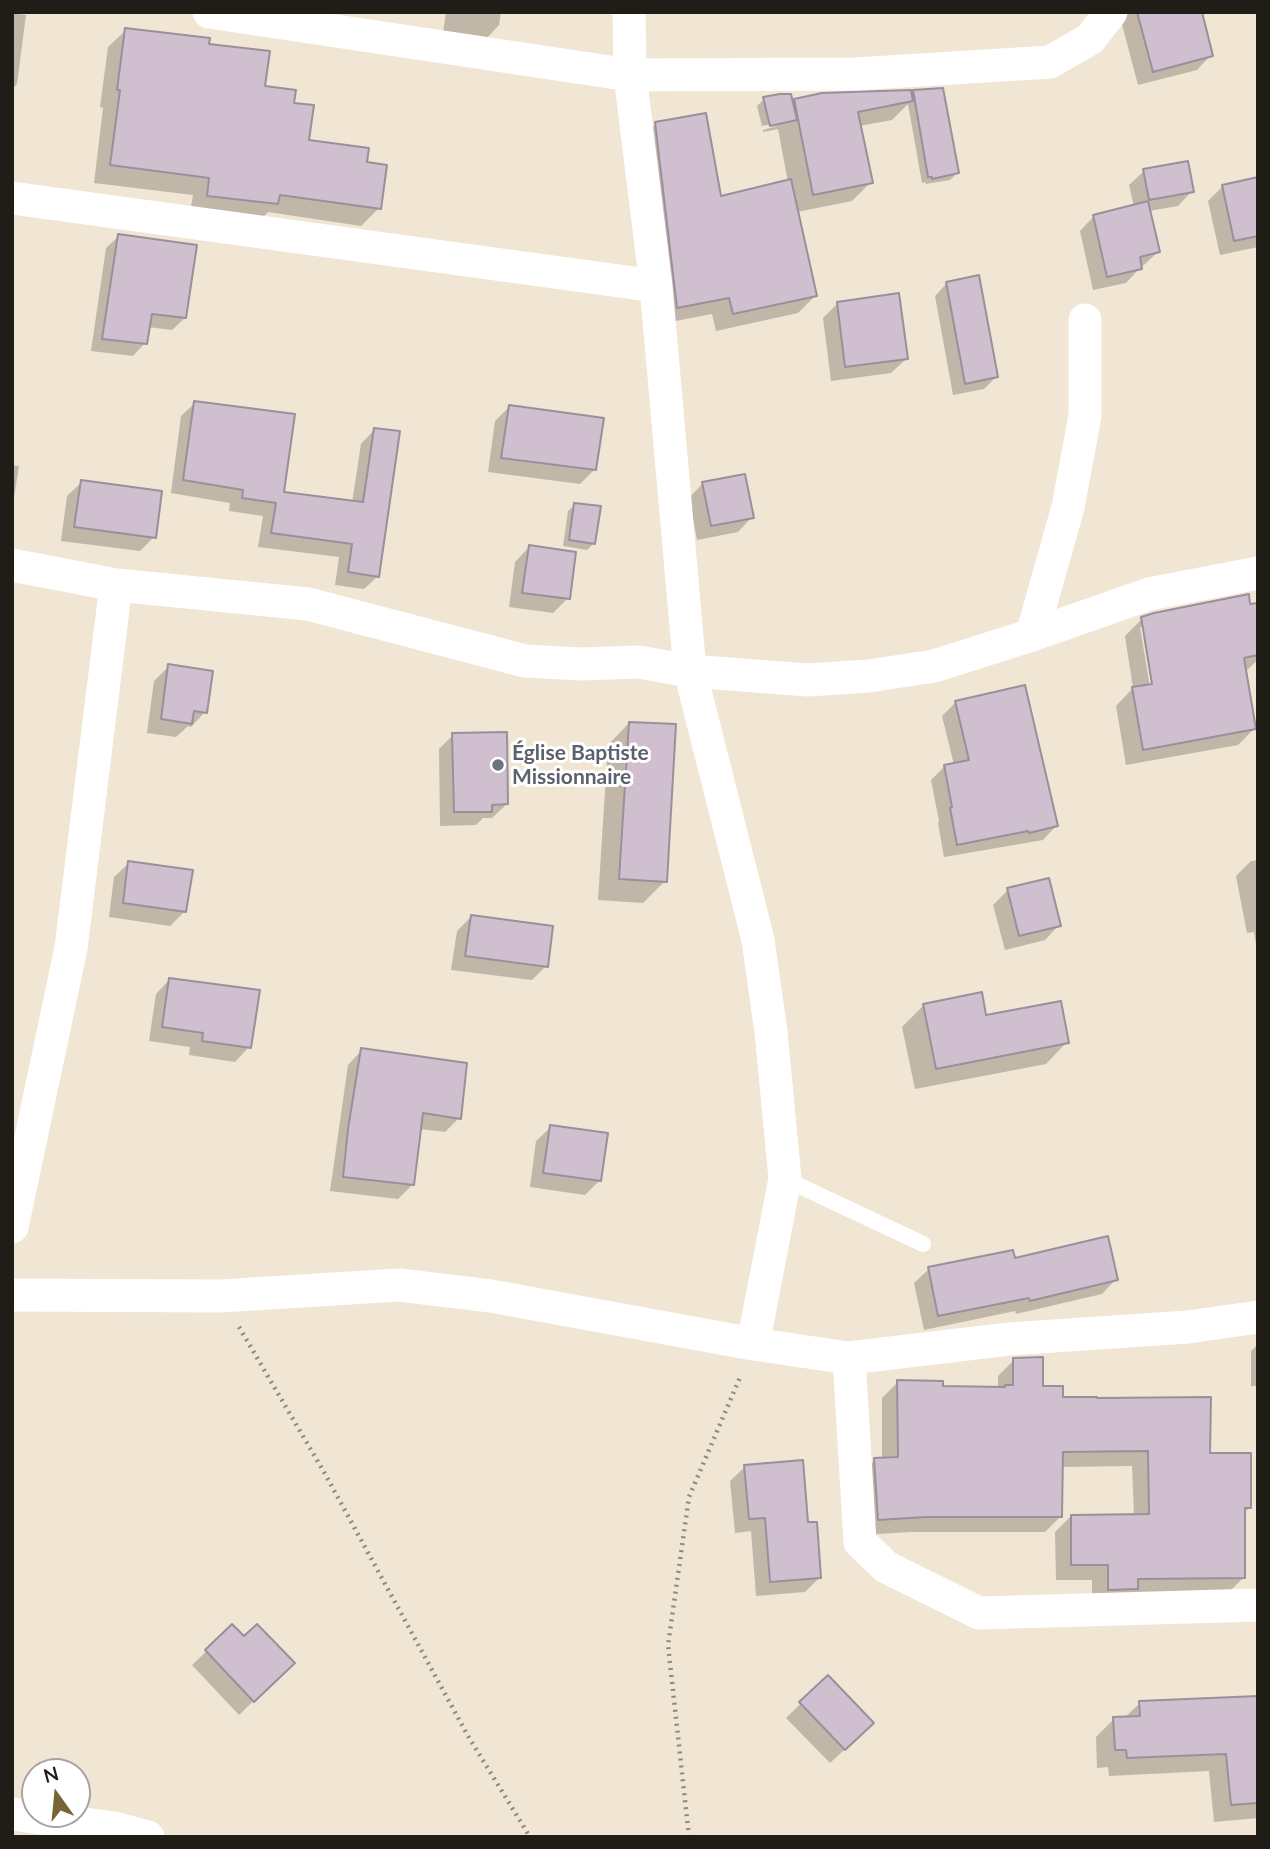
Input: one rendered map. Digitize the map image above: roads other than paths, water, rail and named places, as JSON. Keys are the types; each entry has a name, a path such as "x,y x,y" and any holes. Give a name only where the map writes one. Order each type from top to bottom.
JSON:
{"street":[{"path":"209,12 630,75 855,74 1050,62 1090,38 1111,12"},
{"path":"629,12 630,75 656,286 690,671 758,940 771,1032 785,1179 753,1344"},
{"path":"12,198 656,286"},
{"path":"1032,635 1068,508 1085,416 1085,320"},
{"path":"12,565 116,585 308,604 524,661 581,664 639,662 690,671 808,680 869,676 934,666 1149,594 1258,573"},
{"path":"12,1227 71,948 116,585"},
{"path":"12,1295 220,1296 399,1285 491,1296 753,1344 849,1358 1010,1339 1188,1328 1258,1317"},
{"path":"849,1358 860,1542 886,1567 979,1614 1258,1605"},
{"path":"12,1814 114,1828 148,1837"}],"lane":[{"path":"785,1179 923,1244"}],"place":[{"name":"Église Baptiste Missionnaire","path":"498,765"}]}
